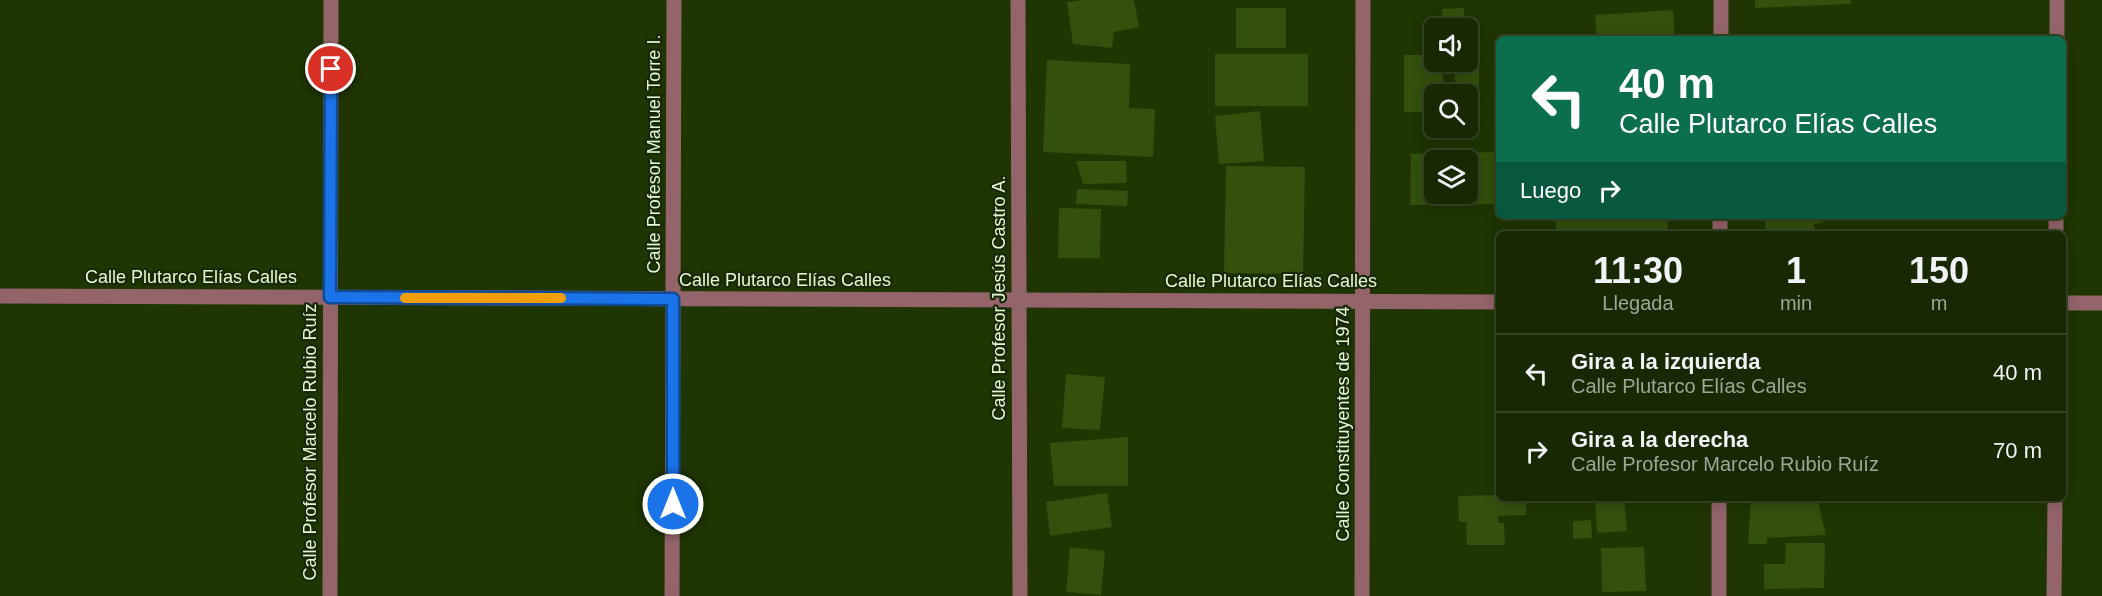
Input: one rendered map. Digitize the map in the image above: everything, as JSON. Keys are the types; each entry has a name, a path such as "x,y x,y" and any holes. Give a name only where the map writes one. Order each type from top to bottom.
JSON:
{"street":[{"name":"Calle Profesor Marcelo Rubio Ruíz","path":"330,596 331,0"},
{"name":"Calle Profesor Manuel Torre I.","path":"672,596 675,0"},
{"name":"Calle Profesor Jesús Castro A.","path":"1018,0 1020,596"},
{"name":"Calle Constituyentes de 1974","path":"1362,596 1363,0"},
{"path":"1721,0 1721,36"},
{"path":"2057,0 2057,36"},
{"name":"Calle Plutarco Elías Calles","path":"0,296 1496,302"},
{"path":"2066,303 2102,303"},
{"path":"1719,501 1719,596"},
{"path":"2054,596 2055,501"}],"building":[{"path":"1134,0 1139,27 1114,32 1112,48 1073,44 1067,2"},
{"path":"1755,0 1851,0 1851,4 1755,8"},
{"path":"1236,8 1286,8 1286,48 1236,48"},
{"path":"1464,8 1465,18 1442,18 1442,9"},
{"path":"1673,10 1675,36 1597,36 1595,15"},
{"path":"1215,54 1308,54 1308,106 1215,106"},
{"path":"1404,55 1424,55 1424,72 1443,72 1443,84 1424,84 1424,112 1404,112"},
{"path":"1047,60 1130,64 1129,108 1155,109 1153,157 1043,152"},
{"path":"1478,62 1479,62 1479,104 1478,84 1443,84 1455,83 1455,72 1478,72"},
{"path":"1260,111 1264,161 1219,164 1215,116"},
{"path":"1478,152 1496,152 1496,204 1410,205 1411,154 1424,154 1424,204 1478,204"},
{"path":"1076,161 1126,161 1127,183 1083,184"},
{"path":"1226,166 1305,167 1303,274 1224,273"},
{"path":"1077,189 1128,191 1127,206 1076,204"},
{"path":"1059,208 1101,209 1100,258 1058,258"},
{"path":"1555,219 1667,219 1668,231 1556,231"},
{"path":"1823,219 1823,223 1814,224 1814,231 1765,231 1765,221"},
{"path":"1066,374 1105,377 1100,430 1062,428"},
{"path":"1128,437 1128,486 1054,486 1050,443"},
{"path":"1107,493 1112,527 1050,536 1046,502"},
{"path":"1496,495 1496,501 1526,501 1526,515 1498,516 1498,523 1504,523 1505,545 1467,545 1466,522 1459,522 1458,496"},
{"path":"1595,501 1624,501 1627,531 1597,533"},
{"path":"1751,501 1818,501 1826,535 1767,538 1767,544 1748,544"},
{"path":"1591,520 1592,538 1573,539 1573,521"},
{"path":"1786,543 1825,543 1824,588 1764,589 1764,564 1785,564"},
{"path":"1070,547 1105,551 1101,595 1066,592"},
{"path":"1644,547 1646,591 1602,592 1601,548"}],"slow traffic":[{"path":"405,298 561,298"}],"route":[{"path":"331,69 330,297 673,299 673,504"}]}
